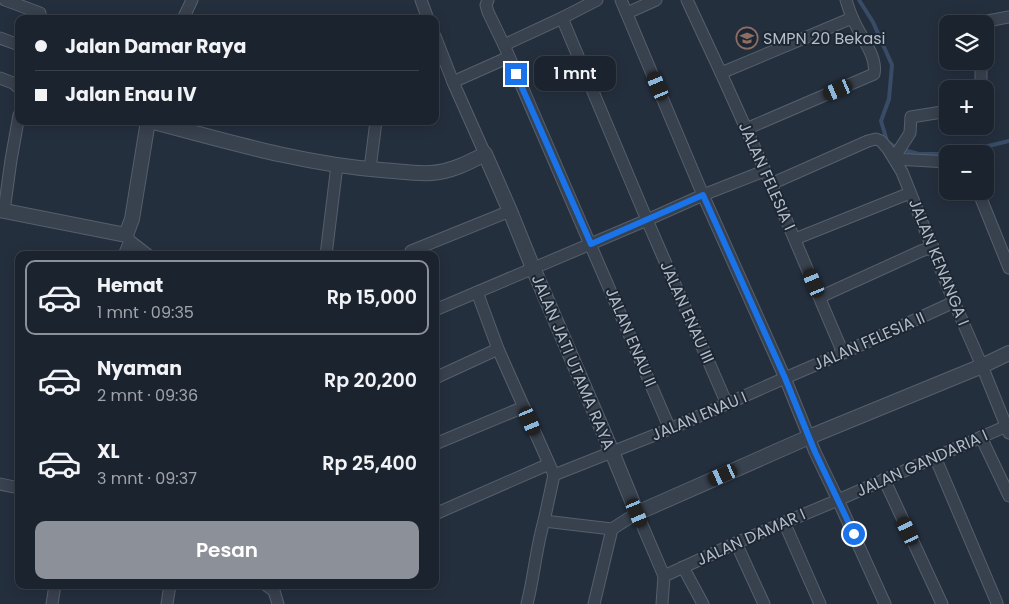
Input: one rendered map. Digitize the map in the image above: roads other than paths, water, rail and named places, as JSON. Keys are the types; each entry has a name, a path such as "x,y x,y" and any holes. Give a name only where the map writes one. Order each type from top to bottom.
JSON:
{"street":[{"path":"5,0 40,13"},
{"path":"184,15 192,0"},
{"path":"421,0 427,15"},
{"path":"488,0 486,5 488,12 504,45 596,0"},
{"path":"622,0 703,195 785,378 815,452 885,604"},
{"path":"627,13 656,0"},
{"name":"JALAN FELESIA I","path":"687,0 771,184 843,353"},
{"path":"746,129 874,74 874,66 866,42 852,18 846,0"},
{"name":"JALAN ENAU III","path":"562,18 647,220 728,404"},
{"path":"722,74 852,18"},
{"path":"994,20 1009,18"},
{"path":"0,38 15,44"},
{"name":"JALAN ENAU II","path":"504,45 670,429"},
{"path":"164,125 272,153 337,165 430,174 447,170 467,163 484,154 452,82 439,47"},
{"path":"452,82 509,57"},
{"path":"0,78 15,85"},
{"path":"893,155 910,133 911,117 939,112"},
{"path":"17,125 2,211 128,238 143,251"},
{"path":"125,251 148,125"},
{"path":"370,169 376,125"},
{"path":"771,184 873,139 879,140 893,155 939,161"},
{"name":"JALAN JATI UTAMA RAYA","path":"484,154 510,211 637,513"},
{"name":"JALAN KENANGA I","path":"893,155 902,172 954,302 1008,428"},
{"path":"326,251 337,165"},
{"path":"439,308 703,195 764,171"},
{"path":"795,239 910,193"},
{"path":"982,200 1009,268"},
{"path":"411,251 510,211"},
{"path":"820,297 921,250 933,247"},
{"path":"477,292 498,349 554,475 540,533 527,604"},
{"name":"JALAN FELESIA II","path":"785,378 954,302"},
{"path":"439,376 498,349"},
{"path":"544,521 612,529 637,513 809,437 982,366 1009,353"},
{"name":"JALAN ENAU I","path":"554,475 670,429 785,378"},
{"path":"439,442 524,407"},
{"name":"JALAN GANDARIA I","path":"838,500 981,437 1008,428"},
{"path":"981,437 1009,496"},
{"path":"935,457 997,603"},
{"path":"439,512 549,464"},
{"path":"884,479 942,604"},
{"path":"0,484 15,487"},
{"name":"JALAN DAMAR I","path":"664,576 838,500"},
{"path":"637,513 664,576 662,604"},
{"path":"784,522 820,604"},
{"path":"594,604 612,529"},
{"path":"736,543 764,604"},
{"path":"683,567 703,604"},
{"path":"52,604 54,589"},
{"path":"167,604 169,589"},
{"path":"271,589 274,591 278,604"}],"waterway":[{"path":"859,0 873,22 892,65 889,99 881,121 887,141 896,148 919,154 939,154"},
{"path":"993,145 1009,141"}],"place":[{"name":"SMPN 20 Bekasi","path":"747,38"}]}
